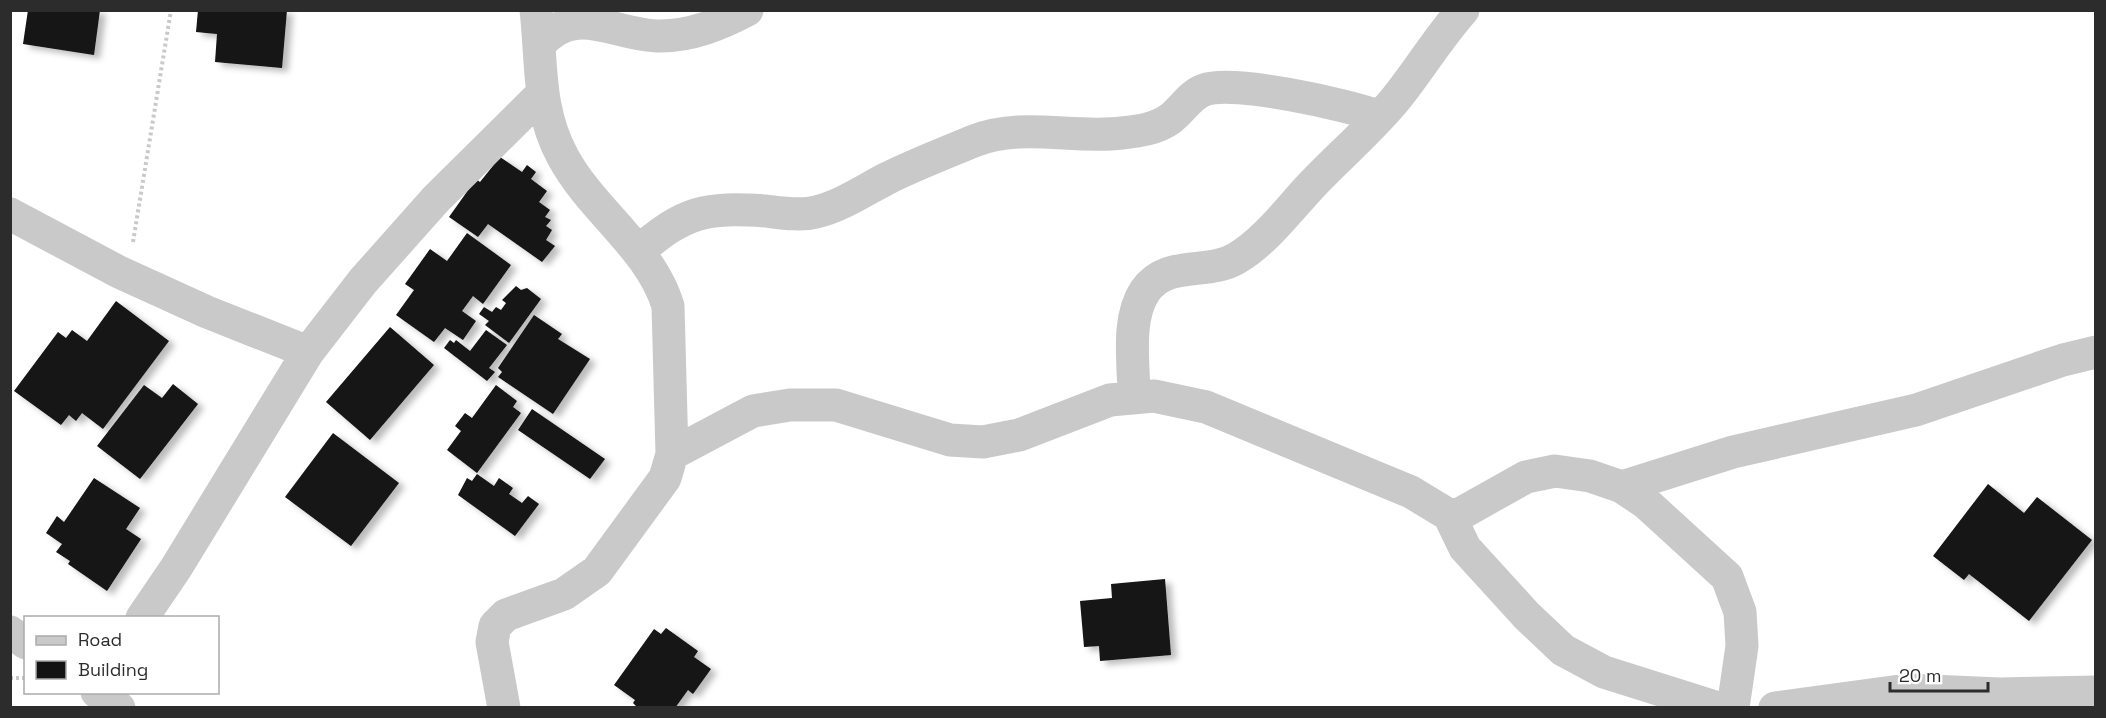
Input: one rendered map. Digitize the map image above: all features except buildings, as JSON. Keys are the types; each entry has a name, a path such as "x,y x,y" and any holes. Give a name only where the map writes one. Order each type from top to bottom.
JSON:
{"street":[{"path":"504,708 492,642 495,626 506,615 564,594 597,571 611,555 665,478 672,454 668,306 663,288 638,252 595,203 564,158 551,131 541,95 540,44 536,10"},
{"path":"540,44 561,26 576,23 598,24 660,36 701,30 747,10"},
{"path":"1134,398 1134,321 1138,303 1146,289 1156,279 1174,271 1222,264 1236,259 1267,232 1392,102 1463,10"},
{"path":"638,252 654,237 690,215 736,208 814,213 832,207 888,178 975,141 1009,132 1113,134 1153,128 1170,119 1193,96 1214,87 1252,90 1333,103 1378,116"},
{"path":"143,616 176,568 308,352 363,281 436,199 541,95"},
{"path":"10,214 127,275 207,312 308,352"},
{"path":"1622,487 1733,452 1916,410 2063,360 2096,352"},
{"path":"672,454 753,411 790,405 836,405 950,440 983,442 1019,435 1110,400 1155,396 1206,407 1322,458 1404,489 1449,515 1465,548 1527,616 1563,650 1604,672 1718,708"},
{"path":"1449,515 1466,511 1526,477 1555,471 1590,476 1622,487 1646,503 1726,577 1740,612 1742,646 1733,708"},
{"path":"10,632 24,642"},
{"path":"1775,708 1907,690 2000,694 2096,692"},
{"path":"98,694 118,708"}],"path":[{"path":"127,275 171,10"}]}
